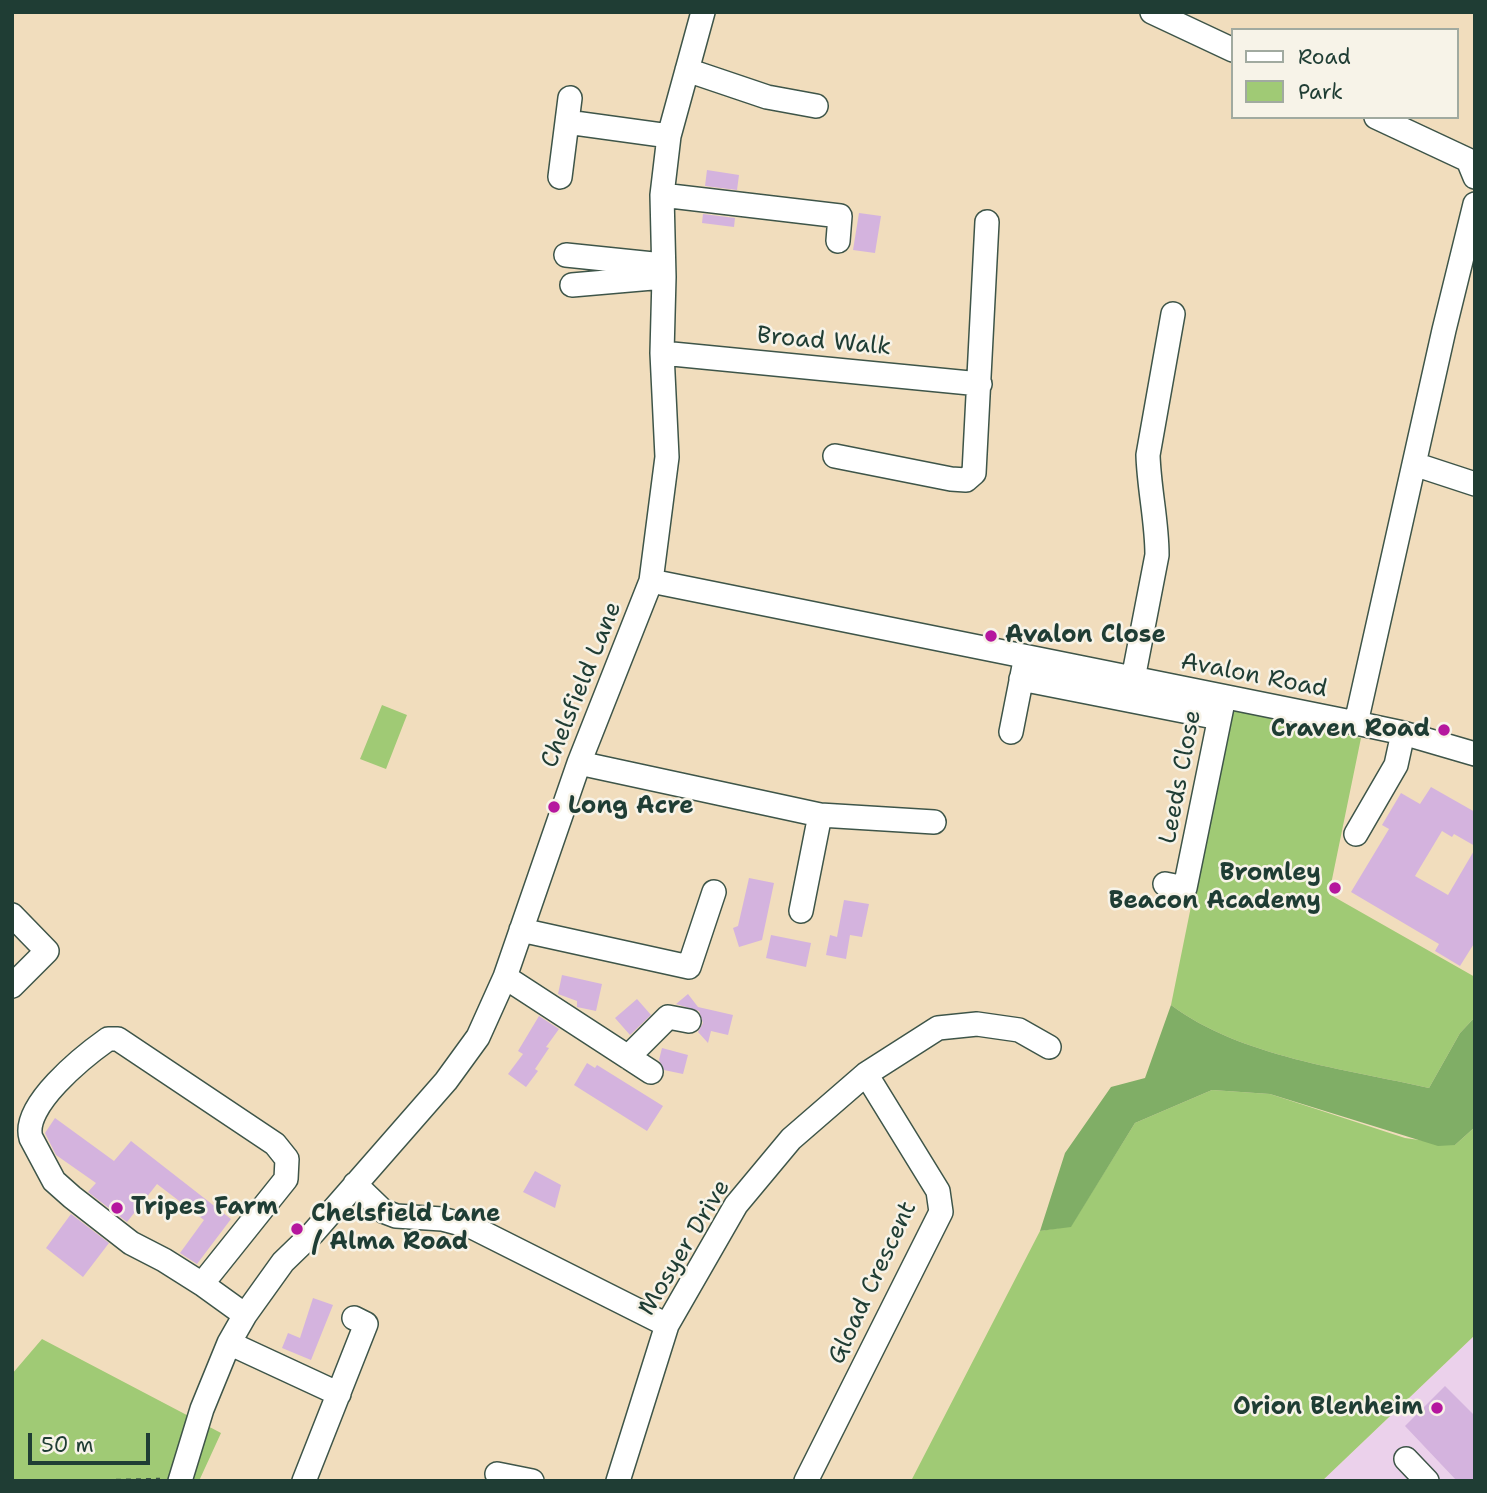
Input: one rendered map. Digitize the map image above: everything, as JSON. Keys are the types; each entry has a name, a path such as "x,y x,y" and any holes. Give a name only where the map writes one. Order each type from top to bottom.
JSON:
{"street":[{"name":"Chelsfield Lane","path":"180,1479 202,1409 229,1343 245,1315 283,1262 313,1233 446,1081 478,1037 505,977 579,762 651,581 667,457 662,353 662,195 669,136 703,12"},
{"path":"1152,12 1232,50"},
{"path":"687,70 767,97 816,106"},
{"path":"560,177 570,98"},
{"path":"1380,119 1468,160 1475,177"},
{"path":"567,122 669,136"},
{"path":"662,195 841,216 838,242"},
{"path":"1356,723 1414,464 1466,278 1475,204"},
{"path":"835,456 951,479 966,480 974,473 987,222"},
{"path":"566,255 664,271"},
{"path":"572,285 664,271"},
{"path":"1133,678 1157,555 1148,455 1173,314"},
{"name":"Broad Walk","path":"662,353 980,384"},
{"path":"1414,464 1475,484"},
{"name":"Avalon Road","path":"651,581 1133,678 1222,707 1356,723 1404,733 1475,754"},
{"path":"1011,732 1026,656"},
{"path":"1021,679 1222,707"},
{"name":"Leeds Close","path":"1165,884 1185,888 1222,707"},
{"path":"1356,834 1396,765 1404,733"},
{"path":"579,762 820,815 934,822"},
{"path":"801,911 820,815"},
{"path":"521,930 689,967 714,892"},
{"path":"12,915 47,951 12,986"},
{"path":"505,977 651,1072"},
{"path":"628,1057 668,1017 689,1021"},
{"name":"Mosyer Drive","path":"619,1480 667,1325 736,1205 791,1139 866,1074 938,1028 977,1024 1005,1028 1018,1031 1049,1047"},
{"path":"202,1284 286,1179 287,1159 275,1144 264,1136 118,1039 108,1039 47,1094 35,1109 29,1131 31,1138 54,1181 72,1197 131,1243 164,1260 245,1315"},
{"name":"Gload Crescent","path":"806,1481 941,1212 938,1191 866,1074"},
{"path":"355,1184 383,1211 396,1216 442,1219 472,1227 667,1325"},
{"path":"304,1481 366,1324 354,1318"},
{"path":"229,1343 339,1394"},
{"path":"1406,1459 1426,1481"},
{"path":"497,1474 531,1481"}],"path":[{"path":"76,1481 180,1479"}],"shaded area":[{"name":"Orion Blenheim","path":"1475,1335 1475,1481 1322,1481"}],"green space":[{"path":"382,705 407,715 386,769 360,759"},
{"name":"Bromley Beacon Academy","path":"1231,709 1361,738 1329,894 1475,977 1475,1017 1460,1033 1429,1088 1329,1067 1261,1049 1198,1023 1171,1005"},
{"path":"1171,1005 1198,1023 1261,1049 1329,1067 1429,1088 1460,1033 1475,1017 1475,1127 1455,1145 1438,1146 1270,1094 1212,1090 1135,1123 1071,1227 1040,1231 1065,1153 1111,1087 1145,1078"},
{"path":"1212,1090 1270,1094 1405,1138 1455,1145 1475,1127 1475,1335 1322,1481 911,1481 1040,1231 1071,1226 1135,1123"},
{"path":"42,1339 221,1433 199,1481 12,1481 12,1374"}],"building":[{"path":"707,170 739,175 737,190 705,186"},
{"path":"859,213 881,216 875,253 853,250"},
{"path":"703,214 735,218 734,227 702,223"},
{"path":"1431,787 1475,812 1475,846 1454,834 1452,837 1442,831 1415,876 1448,895 1475,849 1475,942 1460,966 1435,951 1439,944 1351,892 1389,829 1382,825 1401,793 1420,804"},
{"path":"749,878 774,883 762,940 739,947 733,928 738,926"},
{"path":"844,900 869,904 862,937 850,935 846,959 826,955 830,935 837,937"},
{"path":"771,935 811,943 806,967 766,958"},
{"path":"562,975 602,984 596,1011 577,1007 577,1001 558,994"},
{"path":"688,994 698,1007 733,1015 728,1035 711,1031 708,1043 698,1032 703,1023 699,1011 676,1004"},
{"path":"637,999 651,1015 630,1035 615,1018"},
{"path":"539,1016 559,1029 535,1069 538,1071 526,1087 508,1074 523,1054 518,1051"},
{"path":"662,1048 688,1055 683,1074 664,1070 659,1060"},
{"path":"587,1063 595,1068 597,1065 663,1106 647,1131 574,1085"},
{"name":"Tripes Farm","path":"55,1118 114,1161 131,1141 231,1219 197,1264 180,1253 204,1220 157,1184 127,1222 88,1192 96,1183 56,1155 45,1133"},
{"path":"535,1171 561,1185 555,1208 523,1192"},
{"path":"71,1214 109,1243 83,1277 46,1248"},
{"path":"313,1298 333,1305 311,1360 282,1348 288,1333 300,1338"},
{"path":"1445,1386 1475,1416 1475,1481 1457,1481 1405,1426"}],"place":[{"name":"Avalon Close","path":"991,636"},
{"name":"Craven Road","path":"1444,730"},
{"name":"Long Acre","path":"554,807"},
{"name":"Bromley Beacon Academy","path":"1335,888"},
{"name":"Tripes Farm","path":"117,1208"},
{"name":"Chelsfield Lane / Alma Road","path":"297,1229"},
{"name":"Orion Blenheim","path":"1437,1408"}]}
